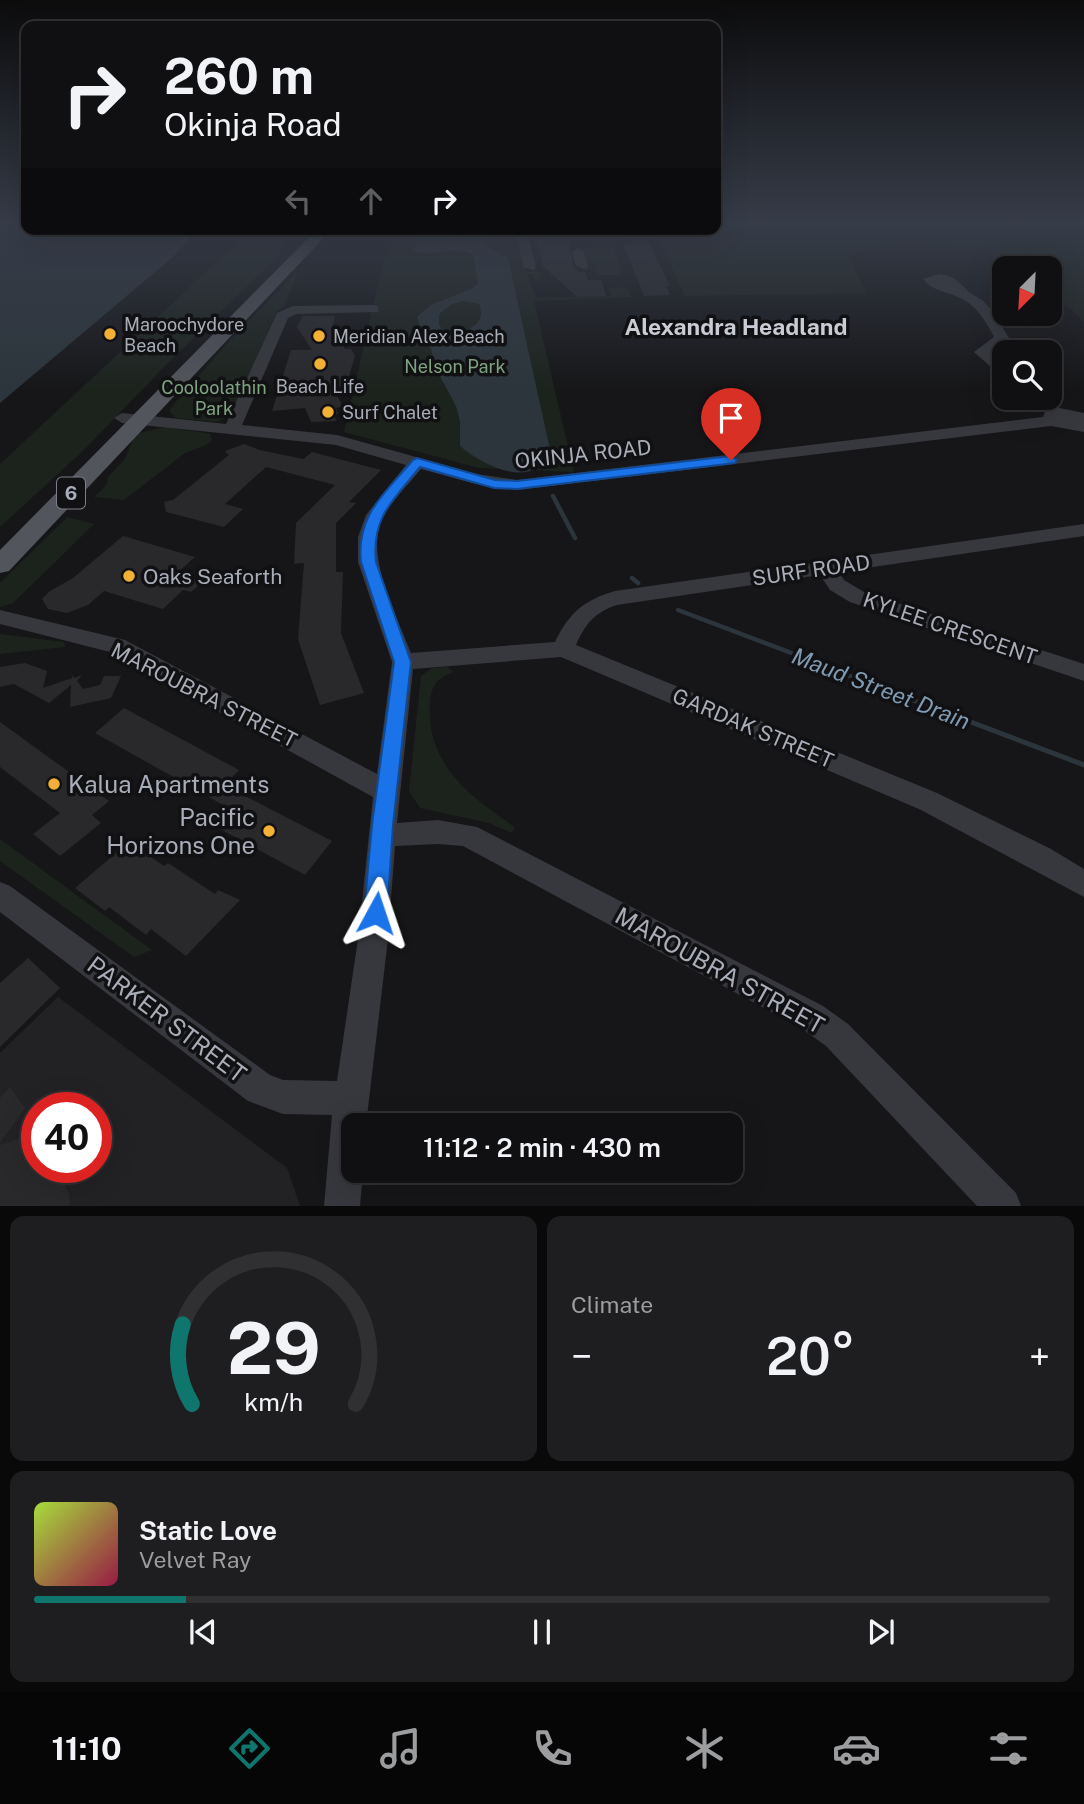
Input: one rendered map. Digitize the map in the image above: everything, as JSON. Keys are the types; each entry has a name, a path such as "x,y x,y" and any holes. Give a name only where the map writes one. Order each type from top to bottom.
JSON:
{"main road":[{"name":"6","path":"0,565 264,278"},
{"name":"6","path":"0,539 132,420 275,278"}],"street":[{"path":"963,295 983,307 1002,338 999,340"},
{"path":"232,429 282,316 293,310 373,309"},
{"path":"992,345 981,352 992,361"},
{"path":"1048,410 1054,417 1084,425"},
{"name":"OKINJA ROAD","path":"132,420 337,440 494,484 539,484 1054,417"},
{"path":"342,1206 351,1098 373,939 382,835 403,662 368,562 366,544 370,524 375,515 417,462"},
{"name":"SURF ROAD","path":"563,649 574,624 591,605 615,598 1084,530"},
{"name":"KYLEE CRESCENT","path":"826,568 837,584 857,597 1084,673"},
{"name":"MAROUBRA STREET","path":"4,621 117,646 387,792"},
{"name":"GARDAK STREET","path":"403,662 563,649 928,801 1041,858 1084,884"},
{"name":"MAROUBRA STREET","path":"382,835 438,832 467,835 812,1017 837,1035 1003,1206"},
{"name":"PARKER STREET","path":"0,895 260,1089 283,1097 351,1098"}],"shaded area":[{"path":"0,278 148,278 0,403"},
{"path":"477,278 512,278 551,454 542,465 532,470 507,471 495,467 460,446 460,421 456,406 436,369 428,337 417,317 431,305 473,288 478,283","holes":["462,301 479,304 481,311 477,323 467,330 446,334 439,325 439,314 450,305"]},
{"path":"58,997 287,1168 300,1206 0,1206 0,1053"}],"green space":[{"path":"199,278 255,278 85,449 0,527 0,464"},
{"name":"Cooloolathin Park","path":"291,278 295,278 284,307 277,311 232,416 215,422 176,418 169,411 231,339"},
{"name":"Nelson Park","path":"379,278 529,278 536,298 611,296 609,288 627,287 631,297 534,301 574,472 479,468 344,432"},
{"path":"677,278 859,278 866,293 685,296"},
{"path":"1062,278 1084,278 1084,323 1062,303"},
{"path":"164,427 210,434 212,440 185,453 124,500 94,497 106,486 108,477 125,459 133,439 139,433"},
{"path":"67,517 94,524 13,603 0,607 0,583"},
{"path":"0,634 64,642 65,647 0,654"},
{"path":"448,667 453,672 442,677 433,688 430,704 435,745 454,777 483,804 515,827 512,833 489,823 420,808 409,791 421,676 432,668"},
{"path":"0,839 152,950 134,957 0,861"}],"building":[{"path":"556,278 601,280 606,296 577,297"},
{"path":"637,278 666,278 670,295 644,296"},
{"path":"303,316 335,316 332,328 342,328 340,339 345,349 351,349 355,356 348,379 345,379 336,393 341,403 334,416 337,421 311,422 305,408 272,411 291,350 312,350 297,327"},
{"path":"244,444 303,459 312,452 381,470 349,502 356,503 336,523 336,572 343,572 341,633 364,693 320,705 298,639 304,563 294,564 296,523 335,485 266,467 225,504 243,509 224,527 166,512 164,502 173,500 229,455 225,451"},
{"name":"Oaks Seaforth","path":"123,536 195,557 176,574 203,581 191,592 183,590 163,609 104,591 88,605 67,613 48,609 42,599 50,591 73,578"},
{"path":"25,663 47,671 43,688 72,678 72,675 74,678 82,675 77,681 83,689 100,685 104,676 121,676 111,698 70,707 71,685 49,703 14,684 0,687 0,667"},
{"path":"124,708 239,770 224,785 332,841 305,875 207,822 223,805 95,733"},
{"name":"Kalua Apartments","path":"0,722 109,801 92,815 101,823 60,856 33,834 60,813 0,767"},
{"path":"129,842 164,866 168,863 215,894 218,890 240,900 186,956 151,929 146,935 109,907 105,911 75,888"},
{"path":"28,958 60,988 0,1047 0,983"},
{"path":"10,1087 21,1102 21,1114 0,1143 0,1098"},
{"path":"21,1138 21,1183 64,1183 69,1194 70,1206 0,1206 0,1145"}],"waterway":[{"name":"Maud Street Drain","path":"553,496 575,538"},
{"path":"632,578 638,583"},
{"name":"Maud Street Drain","path":"678,610 831,668"},
{"name":"Maud Street Drain","path":"826,667 1084,765"}],"place":[{"name":"Maroochydore Beach","path":"110,334"},
{"name":"Meridian Alex Beach","path":"319,336"},
{"name":"Beach Life","path":"320,364"},
{"name":"Surf Chalet","path":"328,412"},
{"name":"Oaks Seaforth","path":"129,576"},
{"name":"Kalua Apartments","path":"54,784"},
{"name":"Pacific Horizons One","path":"269,831"}],"district":[{"name":"Alexandra Headland","path":"736,326"}],"route":[{"path":"376,913 383,825 403,662 368,562 366,544 370,524 380,508 417,462 494,484 517,485 731,460"}]}
